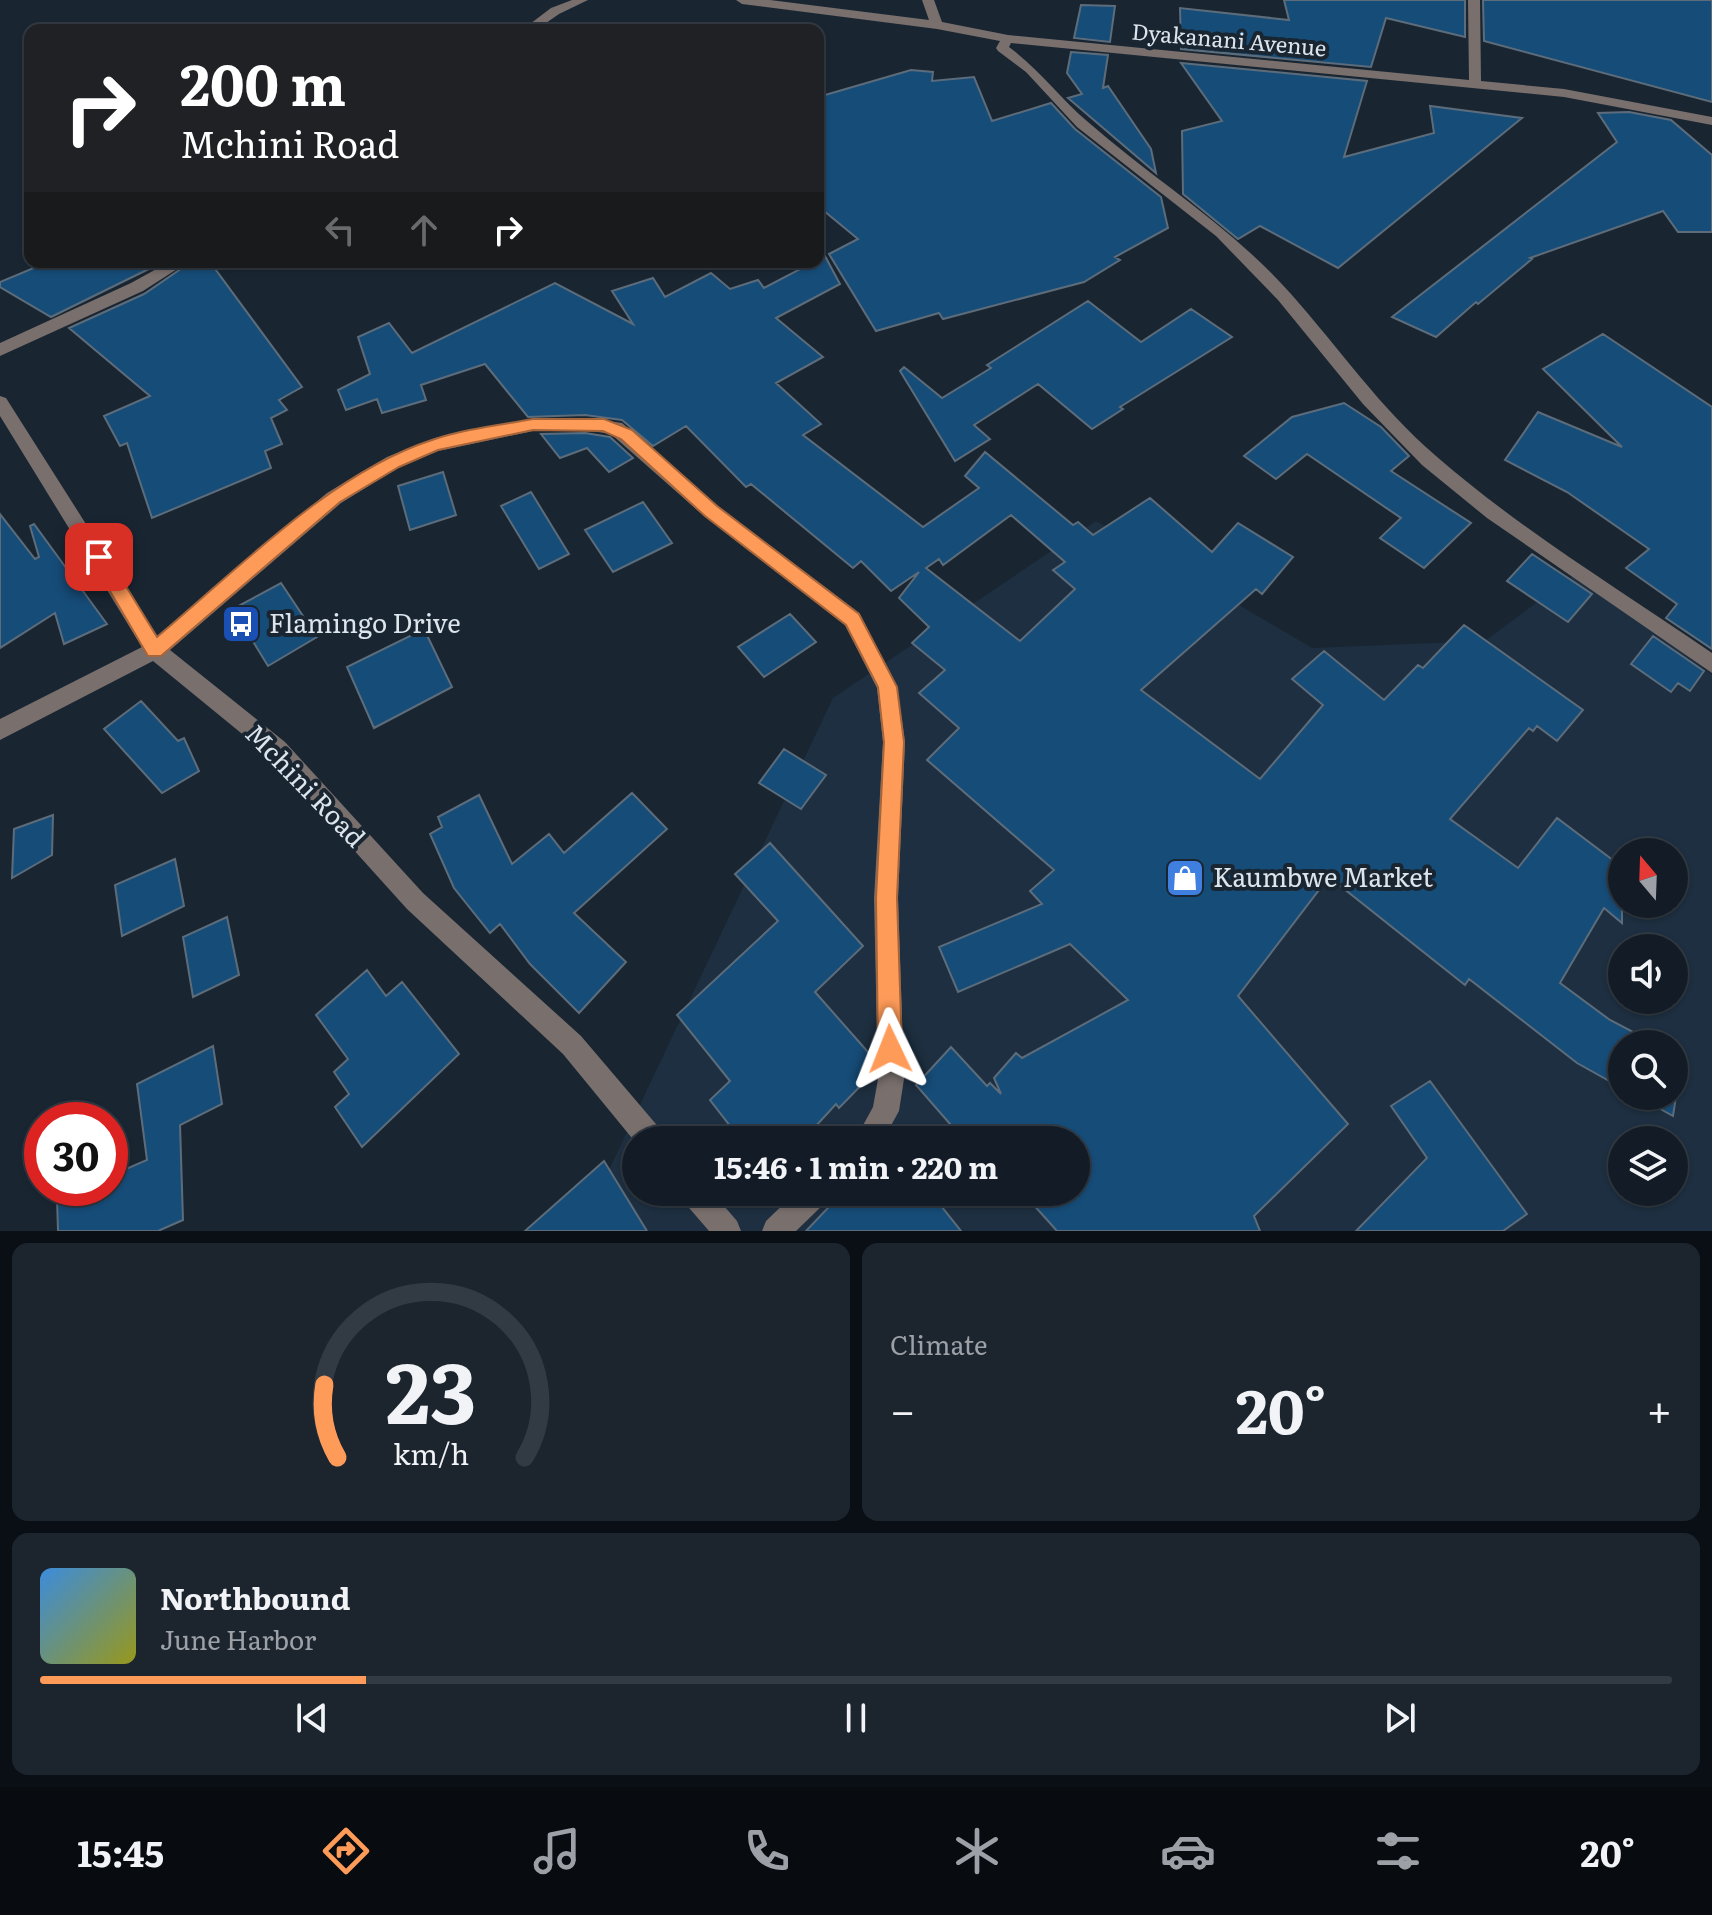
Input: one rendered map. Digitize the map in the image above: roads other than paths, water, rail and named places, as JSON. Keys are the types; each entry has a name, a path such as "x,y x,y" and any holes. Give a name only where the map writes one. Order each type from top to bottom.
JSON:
{"street":[{"path":"537,24 555,11 582,0"},
{"name":"Dyakanani Avenue","path":"742,0 831,14 937,25 1008,39 1564,93 1712,121"},
{"path":"928,0 937,25"},
{"path":"1474,0 1475,84"},
{"path":"1008,39 1002,48 1030,69 1082,124 1221,233 1284,296 1369,400 1428,460 1494,513 1712,664"},
{"path":"0,350 137,287 170,268"},
{"name":"Mchini Road","path":"0,402 155,650 277,749 415,901 572,1045 639,1126"},
{"path":"0,730 155,650 334,498 393,462 435,445 533,425 604,425 627,435 711,511 852,619 887,687 894,742 886,898 891,1079 886,1111 877,1126"},
{"path":"706,1206 727,1231"},
{"path":"776,1231 802,1206"}],"place":[{"name":"Flamingo Drive","path":"241,624"},
{"name":"Kaumbwe Market","path":"1185,878"}]}
